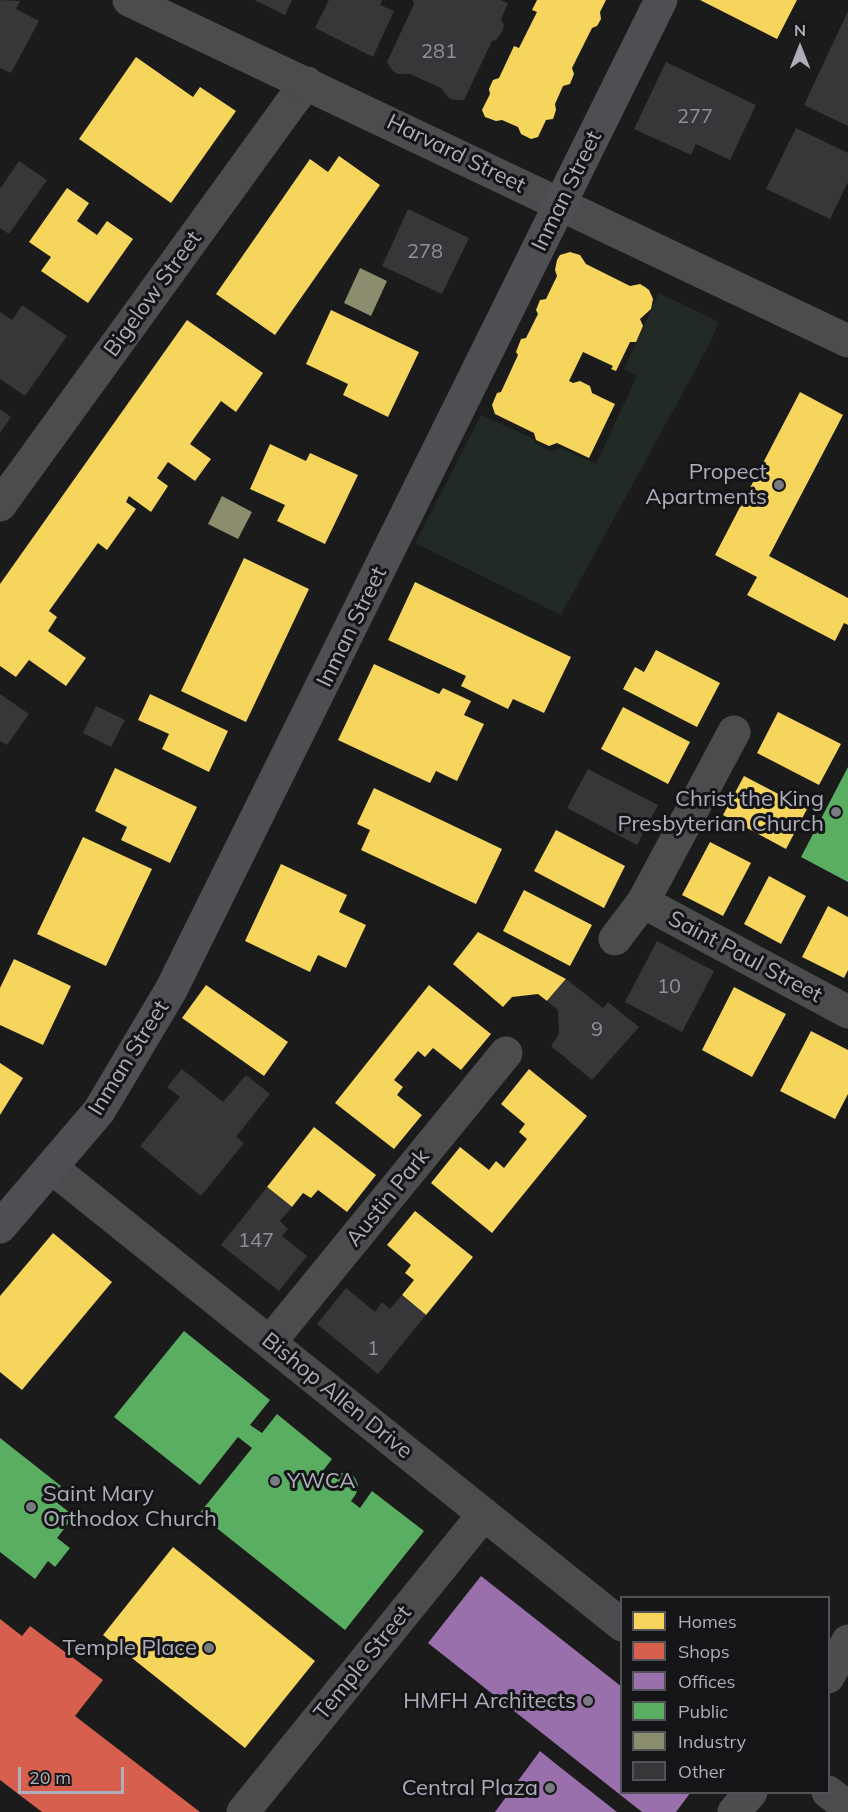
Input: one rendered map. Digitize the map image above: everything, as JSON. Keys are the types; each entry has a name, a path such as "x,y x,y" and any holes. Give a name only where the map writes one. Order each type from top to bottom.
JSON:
{"main road":[{"name":"Inman Street","path":"0,1227 99,1111 171,990 661,0"},
{"path":"830,1673 848,1641"},
{"path":"735,1812 749,1794"}],"street":[{"name":"Harvard Street","path":"129,0 848,341"},
{"name":"Bigelow Street","path":"0,505 307,83"},
{"name":"Saint Paul Street","path":"615,939 642,902 734,732"},
{"name":"Saint Paul Street","path":"642,902 848,1012"},
{"name":"Austin Park","path":"270,1342 506,1053"},
{"name":"Bishop Allen Drive","path":"52,1168 620,1624"},
{"name":"Temple Street","path":"243,1812 484,1514"},
{"path":"830,1794 848,1807"}],"shaded area":[{"path":"659,293 719,322 709,345 561,615 415,543 481,415 532,438 535,443 550,451 561,448 596,464 637,376 624,369"}],"building: Homes":[{"path":"537,0 606,0 600,12 601,19 597,26 592,28 572,68 574,74 570,84 563,86 555,104 553,119 546,120 538,137 531,139 521,134 518,127 502,120 496,121 485,117 482,110 490,94 489,89 493,80 499,78 514,46 519,48 537,12 532,10"},
{"path":"700,0 797,0 777,39"},
{"path":"136,57 193,97 200,87 236,111 171,203 79,139"},
{"path":"339,156 380,185 275,335 216,294 310,159 328,172"},
{"path":"67,188 89,203 77,221 97,235 107,221 133,239 88,303 41,271 51,257 29,242"},
{"path":"570,252 580,255 586,264 630,286 640,284 649,290 653,299 651,309 640,319 643,326 636,342 630,342 616,371 611,369 613,366 583,352 569,381 573,383 580,381 590,386 592,393 615,404 589,458 557,443 549,446 536,440 534,433 495,414 492,405 497,393 501,392 518,355 516,352 521,339 526,338 538,314 536,310 540,300 546,299 557,276 555,270 557,260 560,255"},
{"path":"331,310 419,352 388,417 343,395 348,384 306,364"},
{"path":"187,320 263,373 236,412 221,401 190,444 211,459 195,481 168,462 157,478 168,486 151,512 129,496 126,502 136,509 107,550 98,543 49,611 57,617 48,631 86,658 66,686 29,660 16,677 0,666 0,584"},
{"name":"Propect Apartments","path":"800,392 843,415 769,556 848,598 848,625 844,623 835,641 747,595 757,577 715,555"},
{"path":"270,444 306,461 310,453 358,475 325,544 277,521 285,505 250,489"},
{"path":"244,558 309,589 246,722 181,691"},
{"path":"415,582 571,657 544,713 513,699 508,709 461,686 466,676 388,640"},
{"path":"656,650 720,683 697,727 623,689 635,667 644,672"},
{"path":"374,664 439,694 443,688 471,701 464,715 484,724 457,781 436,771 430,783 338,740"},
{"path":"150,694 228,731 209,772 162,749 169,734 138,720"},
{"path":"623,707 690,742 668,784 601,749"},
{"path":"778,712 841,744 819,785 757,753"},
{"path":"115,768 197,807 170,863 121,840 127,827 95,811"},
{"path":"744,776 807,809 786,849 723,815"},
{"path":"374,788 502,849 476,904 361,850 370,830 357,824"},
{"path":"556,830 625,866 604,908 534,871"},
{"path":"83,837 152,869 106,966 37,934"},
{"path":"710,842 751,863 723,916 682,895"},
{"path":"281,864 347,895 339,912 366,925 346,968 318,955 310,972 245,941"},
{"path":"769,876 806,896 781,944 744,924"},
{"path":"524,890 592,925 570,966 503,931"},
{"path":"828,906 848,917 848,970 844,978 802,957"},
{"path":"478,932 566,979 547,1001 538,994 512,997 503,1007 453,964"},
{"path":"14,959 71,986 43,1045 0,1025 0,988"},
{"path":"206,985 288,1042 264,1076 182,1018"},
{"path":"429,985 491,1034 461,1070 433,1048 425,1057 418,1051 394,1080 403,1087 397,1095 422,1115 394,1149 335,1103"},
{"path":"734,987 786,1014 752,1077 702,1050"},
{"path":"811,1031 848,1050 848,1094 835,1119 780,1091"},
{"path":"0,1063 23,1078 0,1115"},
{"path":"529,1069 587,1116 492,1233 431,1183 460,1147 489,1170 496,1161 504,1168 527,1139 519,1132 525,1124 501,1104"},
{"path":"314,1127 376,1175 347,1212 318,1190 311,1198 303,1193 292,1207 267,1187"},
{"path":"415,1211 473,1257 426,1315 402,1295 414,1280 405,1273 411,1265 387,1245"},
{"path":"53,1233 112,1282 22,1390 0,1372 0,1296"},
{"name":"Temple Place","path":"173,1547 315,1661 245,1748 103,1635"}],"building: Shops":[{"path":"0,1619 22,1636 30,1626 103,1680 75,1716 200,1812 42,1812 0,1780"}],"building: Offices":[{"path":"481,1576 620,1685 620,1794 690,1794 676,1812 642,1812 428,1643"},
{"name":"Central Plaza","path":"540,1751 556,1764 617,1812 495,1812"}],"building: Public":[{"name":"Christ the King Presbyterian Church","path":"848,767 848,882 801,857"},
{"name":"YWCA","path":"184,1331 270,1400 250,1425 262,1433 277,1414 332,1459 319,1476 327,1484 338,1473 350,1473 358,1485 351,1501 360,1508 372,1491 424,1531 345,1630 199,1514 252,1448 238,1437 200,1485 114,1417"},
{"name":"Saint Mary Orthodox Church","path":"0,1438 61,1486 51,1498 74,1516 57,1538 70,1548 55,1567 48,1561 35,1579 0,1552"}],"building: Industry":[{"path":"360,268 387,281 371,316 344,303"},
{"path":"222,496 252,512 238,539 208,524"}],"building: Other":[{"path":"0,0 20,1 16,9 39,21 11,73 0,68"},
{"path":"254,0 292,0 285,15"},
{"path":"329,0 382,0 380,5 394,11 373,57 315,28"},
{"path":"413,0 500,0 508,3 501,19 504,25 502,32 496,40 492,41 464,100 449,98 441,88 410,74 397,74 387,62 414,4"},
{"path":"848,11 848,126 804,105"},
{"path":"666,62 756,105 730,160 696,144 691,155 634,129"},
{"path":"796,128 848,153 848,182 830,219 766,189"},
{"path":"19,161 47,180 9,234 0,228 0,189"},
{"path":"408,209 469,238 442,294 382,266"},
{"path":"22,305 67,336 25,396 0,379 0,312 12,320"},
{"path":"0,409 11,417 0,433"},
{"path":"0,694 29,714 7,745 0,741"},
{"path":"96,706 125,720 111,747 83,733"},
{"path":"588,769 658,805 637,845 567,808"},
{"path":"657,941 714,971 682,1032 625,1002"},
{"path":"566,979 603,1008 608,1002 639,1027 592,1080 551,1046 559,1034 558,1010 547,1001"},
{"path":"182,1069 223,1102 246,1075 270,1094 236,1137 244,1143 201,1196 140,1146 180,1097 167,1087"},
{"path":"267,1187 292,1207 280,1221 288,1229 282,1236 307,1256 279,1291 221,1245"},
{"path":"346,1288 375,1312 382,1302 390,1309 402,1295 426,1315 378,1374 317,1324"}],"place":[{"name":"Propect Apartments","path":"779,485"},
{"name":"Christ the King Presbyterian Church","path":"836,812"},
{"name":"YWCA","path":"275,1481"},
{"name":"Saint Mary Orthodox Church","path":"31,1507"},
{"name":"Temple Place","path":"209,1648"},
{"name":"HMFH Architects","path":"588,1701"},
{"name":"Central Plaza","path":"550,1788"}]}
